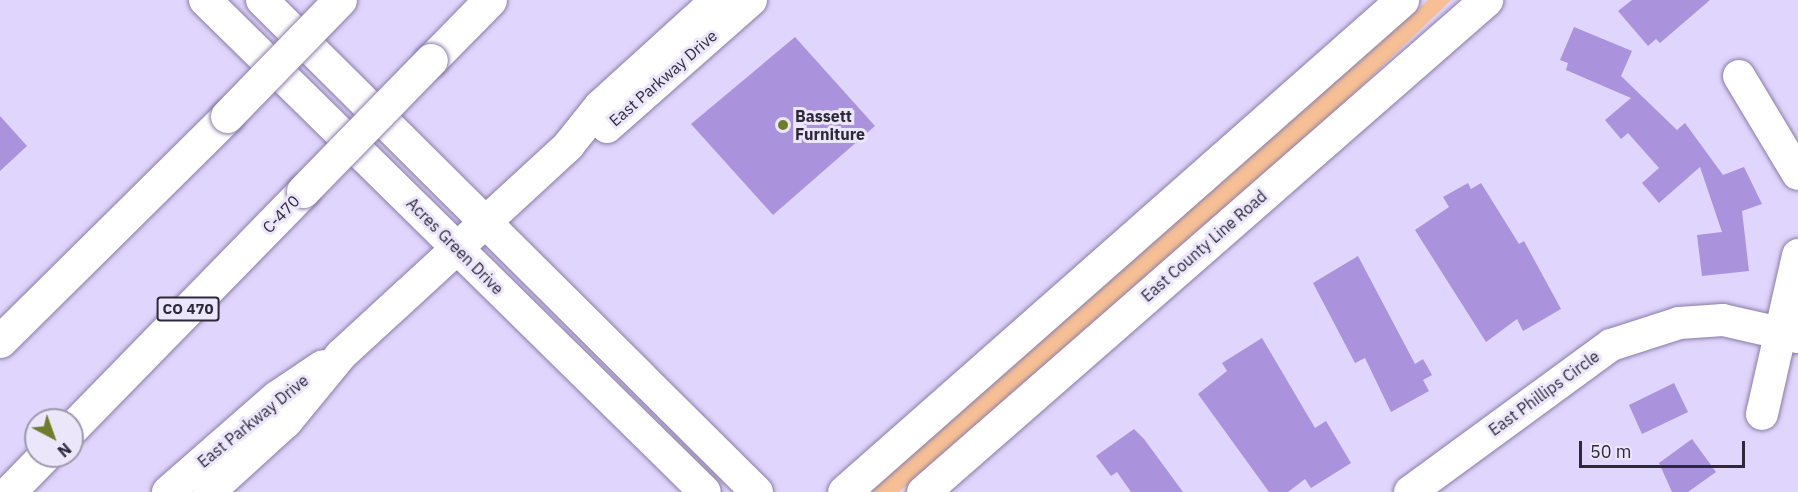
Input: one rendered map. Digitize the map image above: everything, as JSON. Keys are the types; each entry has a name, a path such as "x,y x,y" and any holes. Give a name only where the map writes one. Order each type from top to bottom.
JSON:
{"main road":[{"path":"0,341 227,116 340,0"},
{"name":"C-470","path":"84,416 490,0"},
{"path":"844,492 1402,0"},
{"name":"East County Line Road","path":"923,492 1486,0"},
{"path":"9,492 32,468"}],"street":[{"name":"Acres Green Drive","path":"205,0 705,492"},
{"path":"262,0 484,224 757,492"},
{"name":"East Parkway Drive","path":"209,492 286,422 341,355 568,146 600,106 717,0"},
{"name":"East Parkway Drive","path":"568,146 622,115 751,0"},
{"path":"1739,76 1798,174"},
{"path":"1762,414 1790,335 1798,255"},
{"name":"East Phillips Circle","path":"1410,492 1611,345 1679,323 1723,320 1790,335"},
{"name":"East Parkway Drive","path":"168,492 277,397 341,355"}],"shaded area":[{"path":"1428,0 1451,0 1321,125 1074,340 899,492 862,492"}],"building":[{"path":"1632,0 1710,0 1660,43 1656,39 1648,46 1618,11"},
{"path":"1574,27 1632,51 1621,76 1677,130 1685,123 1723,175 1744,167 1762,204 1742,211 1749,271 1702,276 1697,235 1722,232 1700,167 1659,203 1642,183 1659,168 1628,133 1621,139 1605,120 1631,98 1566,70 1568,63 1560,60"},
{"name":"Bassett Furniture","path":"795,37 875,126 773,215 691,124"},
{"path":"0,116 27,146 0,171"},
{"path":"1468,183 1471,189 1481,183 1519,244 1524,241 1561,309 1523,331 1517,319 1486,342 1415,230 1449,207 1443,197"},
{"path":"1358,256 1415,364 1423,359 1432,375 1423,380 1429,391 1391,412 1365,358 1355,363 1313,283"},
{"path":"1262,338 1315,428 1326,421 1351,463 1311,488 1305,479 1288,492 1269,492 1198,394 1227,371 1222,363"},
{"path":"1674,383 1688,412 1642,434 1629,405"},
{"path":"1134,429 1183,492 1131,492 1117,472 1111,476 1096,456"},
{"path":"1692,439 1716,472 1688,492 1672,492 1659,463"}],"place":[{"name":"Bassett Furniture","path":"783,125"}]}
